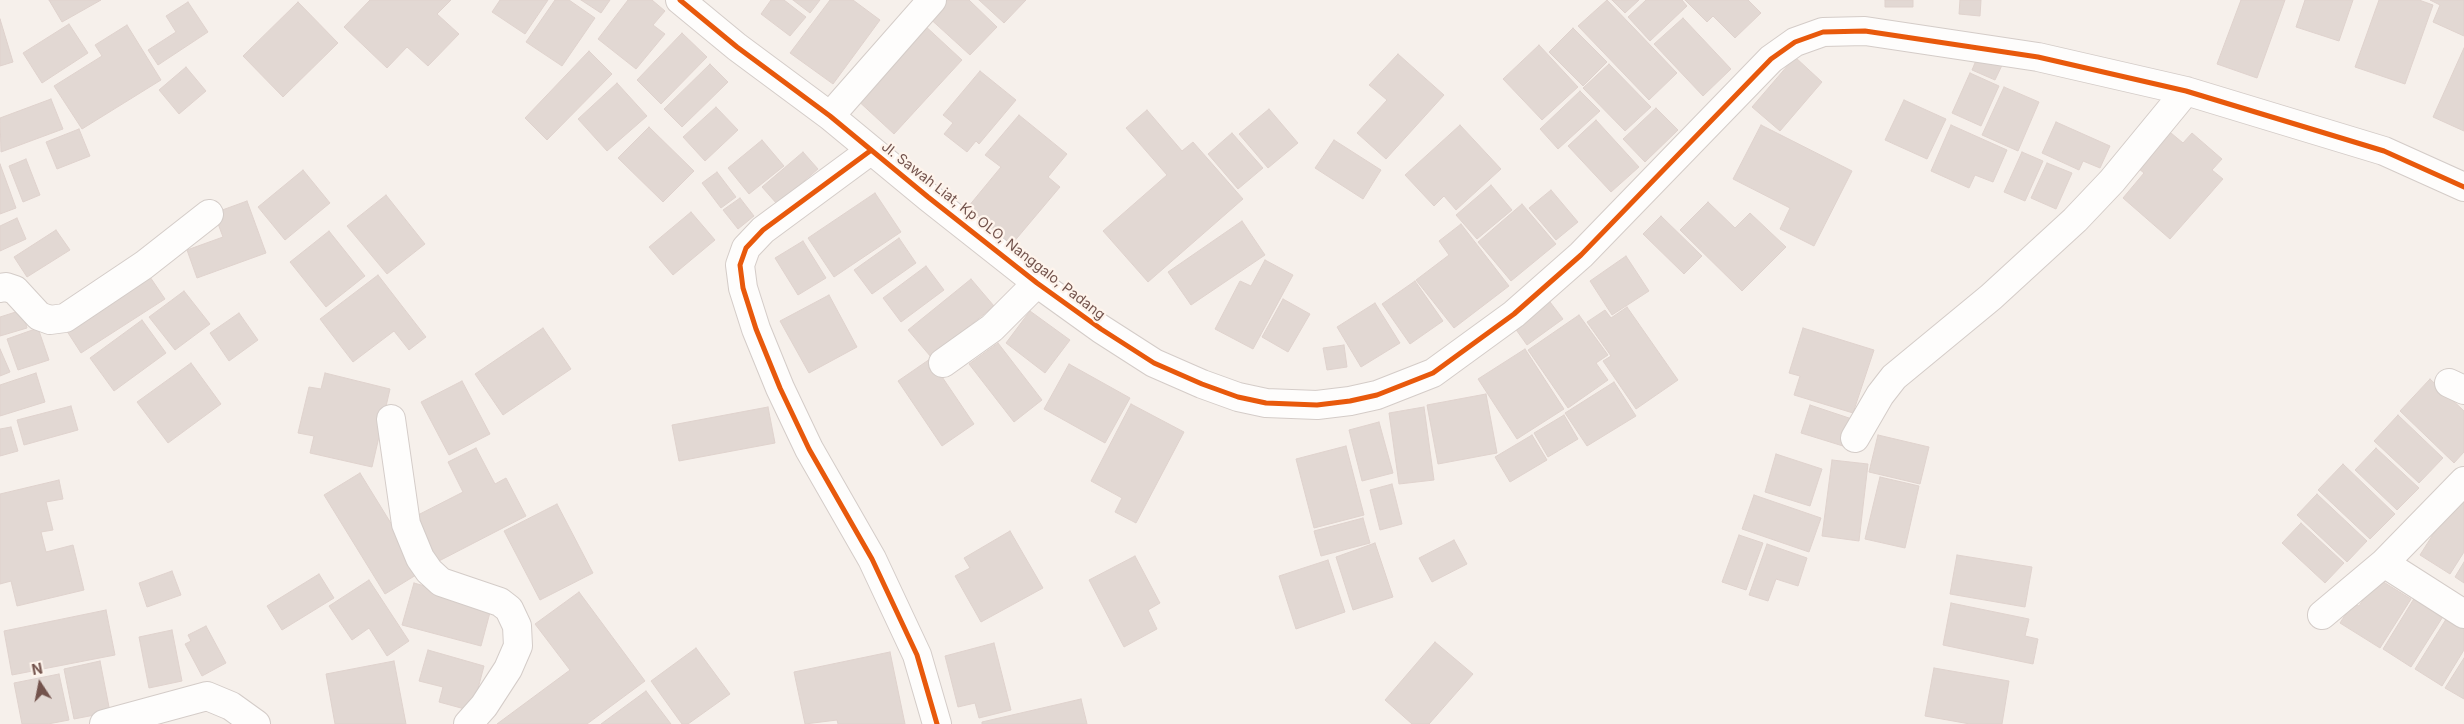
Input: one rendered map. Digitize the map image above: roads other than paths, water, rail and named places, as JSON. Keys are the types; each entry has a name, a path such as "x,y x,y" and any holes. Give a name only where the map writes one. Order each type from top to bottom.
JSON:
{"street":[{"name":"Jl. Sawah Liat, Kp OLO, Nanggalo, Padang","path":"680,0 737,47 830,116 870,151 1037,283 1101,329 1154,363 1238,397 1266,403 1317,405 1377,395 1433,373 1514,314 1581,254 1628,208 1694,137 1771,59 1794,42 1822,32 1865,30 2038,57 2186,91"},
{"path":"830,116 932,0"},
{"path":"1855,438 1880,395 1894,377 1991,298 2076,220 2112,181 2186,91 2384,151 2464,187"},
{"path":"870,151 763,230 746,248 740,265 743,288 756,329 780,388 809,449 872,559 917,655 937,724"},
{"path":"0,288 15,290 39,316 50,320 59,320 77,311 136,270 209,214"},
{"path":"943,363 992,328 1037,283"},
{"path":"391,419 406,524 420,558 429,571 442,582 500,602 509,609 517,626 518,646 508,669 484,706 468,724"},
{"path":"2322,615 2384,563 2464,481"},
{"path":"2384,563 2464,614"},
{"path":"104,724 207,696 231,706 256,724"}]}
